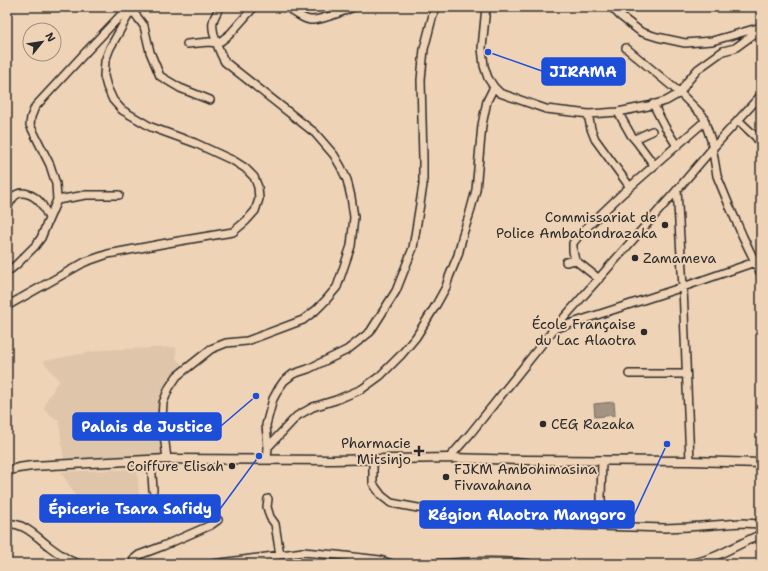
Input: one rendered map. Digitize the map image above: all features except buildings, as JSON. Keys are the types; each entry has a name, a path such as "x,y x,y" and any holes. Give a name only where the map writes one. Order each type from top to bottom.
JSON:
{"main road":[{"path":"7,471 32,466 167,459 324,460 449,458 761,463"}],"street":[{"path":"167,459 162,418 163,403 169,388 177,376 211,349 226,343 247,341 303,320 316,310 337,287 351,246 354,217 347,180 341,166 334,155 315,133 225,62 216,43 212,23 220,7"},
{"path":"187,44 209,42 216,43 221,41 230,34 254,7"},
{"path":"288,7 301,17 309,20 317,19 354,7"},
{"path":"267,459 268,447 266,425 272,399 284,380 293,374 308,369 347,350 370,332 396,291 410,255 423,185 421,80 423,58 425,43 435,7"},
{"path":"486,7 482,48 484,66 488,78 494,88 500,93 546,109 588,114 618,112 666,101 680,93 698,69 723,51 735,48 761,28"},
{"path":"612,7 619,15 641,32 685,43 712,42 761,28"},
{"path":"132,9 144,26 150,52 160,76 180,88 210,100"},
{"path":"7,272 16,266 41,238 57,200 56,184 50,165 30,125 35,107 122,14 132,9"},
{"path":"7,306 85,262 108,254 232,232 246,221 255,211 259,199 258,187 254,177 245,168 234,161 194,142 151,127 122,110 113,100 106,87 104,76 105,61 110,48 132,9"},
{"path":"626,48 680,93 703,116 711,140 717,176 734,218 761,274"},
{"path":"268,447 297,416 313,407 336,400 362,389 380,376 416,337 446,287 458,255 476,190 482,125 487,101 494,88"},
{"path":"449,458 554,330 761,95"},
{"path":"653,104 677,146"},
{"path":"618,112 631,135 654,165"},
{"path":"588,114 595,139 630,187"},
{"path":"738,120 755,136 761,144"},
{"path":"599,279 575,260 572,251 573,243 581,233 630,187 705,121"},
{"path":"635,139 652,131"},
{"path":"677,190 683,287 690,461"},
{"path":"7,208 11,200 17,194 22,192 34,196 42,205 49,218"},
{"path":"57,200 86,195 119,195"},
{"path":"566,262 575,260"},
{"path":"554,330 755,262"},
{"path":"629,374 686,374"},
{"path":"373,459 374,483 376,488 382,496 392,504 494,518 602,526 665,528 741,523 761,524"},
{"path":"151,460 152,490"},
{"path":"602,460 602,526"},
{"path":"268,499 267,507 270,517 275,524 280,555"},
{"path":"133,564 134,558 139,555 211,525 218,520"},
{"path":"7,524 12,523 22,527 34,534 45,544 70,561 80,564"},
{"path":"688,564 718,555 761,534"},
{"path":"213,564 303,552 380,560 392,564"},
{"path":"425,564 518,562 530,564"}],"shaded area":[{"path":"176,347 176,359 183,365 166,385 160,400 158,413 164,454 64,460 59,421 44,410 47,399 53,391 55,385 60,382 43,361 102,350"},
{"path":"614,402 615,415 595,417 594,404"},
{"path":"137,469 139,495 137,495 138,504 89,508 80,503 61,472"}],"place":[{"name":"JIRAMA","path":"488,52"},
{"name":"Commissariat de Police Ambatondrazaka","path":"665,225"},
{"name":"Zamameva","path":"635,258"},
{"name":"École Française du Lac Alaotra","path":"644,332"},
{"name":"Palais de Justice","path":"256,396"},
{"name":"CEG Razaka","path":"543,424"},
{"name":"Région Alaotra Mangoro","path":"667,444"},
{"name":"Pharmacie Mitsinjo","path":"419,451"},
{"name":"Épicerie Tsara Safidy","path":"259,456"},
{"name":"Coiffure Elisah","path":"232,466"},
{"name":"FJKM Ambohimasina Fivavahana","path":"446,477"}]}
